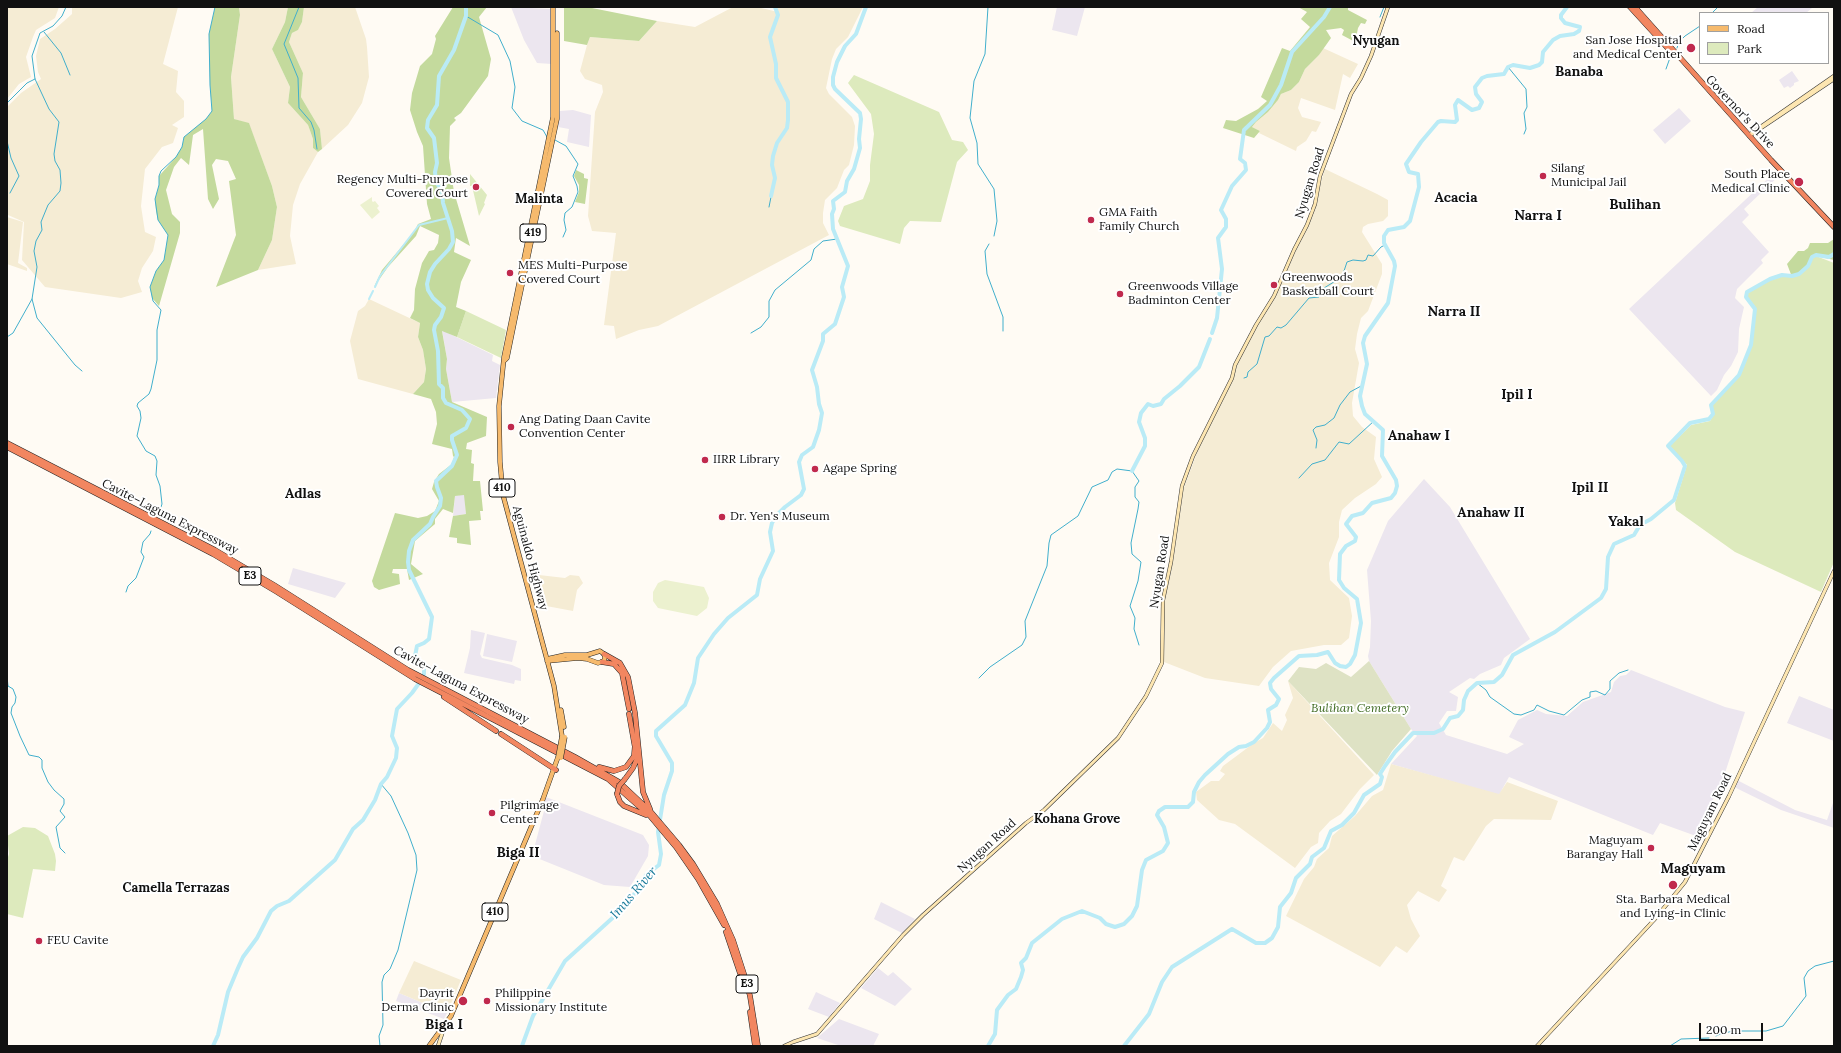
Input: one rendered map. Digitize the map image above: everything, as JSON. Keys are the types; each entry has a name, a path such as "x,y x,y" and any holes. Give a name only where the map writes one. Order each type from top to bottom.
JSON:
{"highway":[{"name":"Governor's Drive","path":"1630,7 1750,135"},
{"name":"Governor's Drive","path":"1635,7 1771,160 1834,227"},
{"name":"Governor's Drive","path":"1818,211 1834,231"},
{"name":"Cavite–Laguna Expressway","path":"7,443 213,554 415,677 575,757 615,780 650,814 702,877 727,925 739,956 748,988 758,1046"},
{"name":"Cavite–Laguna Expressway","path":"7,447 74,480"},
{"path":"604,654 620,663 628,677 635,713 642,770 643,792 650,814"},
{"path":"602,662 614,664 621,672 624,680 637,757 636,763 619,786 617,794 620,802 624,806 650,814"},
{"name":"Cavite–Laguna Expressway","path":"426,682 602,776 617,785 650,814"},
{"path":"426,682 555,769"},
{"path":"575,757 604,769 618,770 626,767 632,761 635,744"},
{"name":"Cavite–Laguna Expressway","path":"669,836 698,879 724,927 745,989 755,1046"}],"main road":[{"name":"Aguinaldo Highway","path":"429,1046 445,1025 455,1003 560,757 564,737 563,718 556,689 545,653 502,489 499,396 504,360 507,358 557,119 555,7"},
{"name":"Nyugan Road","path":"784,1046 817,1034 913,925 1026,823 1044,810 1118,738 1146,696 1162,662 1163,600 1171,562 1182,486 1193,456 1232,378 1235,365 1256,325 1274,296 1294,250 1307,225 1315,204 1321,173 1351,94 1361,78 1371,56 1388,7"},
{"path":"1750,135 1834,76"},
{"path":"1750,135 1834,79"},
{"name":"Maguyam Road","path":"1538,1046 1654,920 1685,882 1729,796 1834,571"},
{"path":"545,653 556,658 574,658 602,662 604,659 604,654 600,651 587,655 556,658 547,660"},
{"path":"595,653 593,656 595,661"},
{"path":"549,667 556,658"},
{"name":"410","path":"438,1046 445,1025"}],"shaded area":[{"path":"7,7 59,7 55,18 36,30 33,37 26,57 31,77 19,84 7,99"},
{"path":"72,7 178,7 163,64 178,71 176,92 184,101 184,117 172,125 178,128 173,143 162,147 145,169 141,206 145,232 156,237 153,251 142,268 138,281 142,292 121,298 45,287 22,260 24,222 8,215 7,107 21,93 41,79 38,72 36,56 40,39 55,29 72,14"},
{"path":"239,7 288,7 285,22 272,49 290,87 288,103 308,125 313,139 313,148 318,152 300,184 293,205 290,236 296,264 258,270 272,240 277,207 272,186 249,124 234,119 231,77 240,15"},
{"path":"304,7 355,7 366,39 369,77 362,103 348,125 322,149 320,129 301,97 303,73 289,42 292,33 298,30 302,22"},
{"path":"511,7 551,9 552,64 537,63 524,40"},
{"path":"733,7 757,7 778,12 777,7 863,7 848,37 836,49 832,59 826,88 829,94 852,117 855,126 854,145 849,165 844,170 837,188 825,200 823,223 829,235 658,326 639,330 616,339 614,326 604,325 616,233 592,231 588,216 595,112 603,92 602,85 585,79 580,71 587,45 590,37 639,41 657,21 695,27"},
{"path":"1057,7 1085,7 1077,36 1052,30"},
{"path":"1758,7 1812,8 1807,12 1752,12"},
{"path":"1323,48 1358,64 1350,78 1343,74 1335,110 1301,98 1298,108 1302,117 1321,122 1316,132 1312,131 1306,141 1297,147 1296,151 1259,133 1260,131 1252,127 1268,112 1281,94 1291,90 1299,82 1305,69 1319,55"},
{"path":"1792,71 1799,81 1794,83 1794,85 1790,88 1788,86 1784,88 1779,80"},
{"path":"1679,108 1691,121 1665,144 1653,130"},
{"path":"573,110 591,115 589,147 567,142 569,129 558,127 560,111"},
{"path":"1325,169 1388,200 1388,216 1383,221 1368,224 1363,227 1362,232 1382,264 1382,274 1368,311 1361,318 1357,334 1355,349 1359,363 1352,403 1353,416 1362,427 1376,437 1374,459 1382,477 1376,484 1355,498 1342,510 1339,522 1339,537 1329,563 1330,580 1349,598 1352,616 1349,638 1341,645 1324,645 1291,651 1273,667 1259,686 1205,678 1164,662 1164,599 1171,573 1183,490 1204,434 1251,334 1273,298 1308,224"},
{"path":"1776,171 1780,175 1744,209 1749,215 1742,222 1769,252 1761,260 1763,263 1737,289 1735,298 1744,307 1739,329 1738,352 1717,390 1711,396 1629,309"},
{"path":"7,217 23,222 18,263 27,268 27,271 7,264"},
{"path":"369,299 420,323 418,337 423,350 426,369 424,382 413,394 358,379 350,341 358,311 365,306"},
{"path":"442,330 493,355 492,361 500,365 496,398 452,402 446,369 447,359"},
{"path":"1424,479 1450,507 1530,639 1504,658 1501,665 1480,674 1474,679 1470,678 1449,692 1458,697 1456,711 1447,711 1439,723 1446,735 1507,754 1524,744 1509,737 1518,720 1537,710 1546,714 1567,716 1583,702 1611,692 1614,682 1620,676 1626,675 1631,670 1725,707 1745,712 1724,776 1696,836 1660,823 1653,835 1509,777 1499,795 1391,764 1417,736 1411,729 1369,661 1368,656 1370,647 1371,621 1367,570 1388,521"},
{"path":"465,494 466,514 453,516 455,496"},
{"path":"293,568 346,583 335,598 288,584"},
{"path":"539,575 565,578 570,575 579,576 583,583 577,590 573,611 541,605"},
{"path":"471,630 485,633 480,654 482,658 512,665 521,669 521,681 515,680 514,684 464,673 470,648"},
{"path":"487,634 517,641 512,662 483,656"},
{"path":"1288,681 1374,775 1360,789 1341,814 1330,821 1319,833 1318,843 1311,847 1295,868 1235,824 1219,820 1197,800 1196,792 1211,781 1219,781 1225,774 1220,771 1223,766 1263,738 1273,723 1282,731 1287,720 1285,715 1293,698"},
{"path":"1799,696 1834,710 1834,741 1787,723"},
{"path":"1391,764 1499,794 1507,782 1558,801 1551,820 1494,819 1486,826 1464,861 1454,857 1441,886 1447,890 1439,902 1418,891 1407,905 1411,919 1420,936 1407,953 1396,946 1380,967 1286,916 1304,879 1314,867 1317,859 1329,848 1332,836 1355,816 1372,796 1383,790"},
{"path":"1737,780 1795,810 1827,820 1834,800 1834,828 1781,810 1734,787"},
{"path":"546,797 643,835 649,845 648,856 630,887 604,885 532,856 544,811 541,809"},
{"path":"881,902 915,919 902,933 874,919"},
{"path":"414,961 461,980 447,1013 399,993"},
{"path":"878,968 888,976 893,972 912,989 895,1006 861,988"},
{"path":"816,992 840,1003 829,1017 808,1009"},
{"path":"399,993 447,1013 444,1019 396,1001"},
{"path":"839,1019 879,1034 873,1046 841,1046 817,1038"}],"green space":[{"path":"215,7 239,7 240,15 231,77 234,119 249,123 272,186 277,207 272,240 258,270 216,287 236,235 229,181 236,179 228,161 216,159 212,165 219,199 213,209 208,199 203,129 193,135 189,165 181,158 174,167 166,190 172,214 180,222 180,233 159,306 152,298 150,287 156,271 164,260 168,235 158,220 156,211 155,199 159,185 159,176 176,157 182,147 184,137 206,119 212,111 209,34"},
{"path":"288,7 304,7 302,22 298,30 292,33 289,42 303,73 301,97 320,129 322,149 318,152 313,148 313,139 308,125 288,103 290,87 272,49 285,22"},
{"path":"453,7 487,7 479,17 491,59 488,76 461,113 454,118 456,120 450,126 449,158 454,192 470,246 456,238 454,252 471,260 461,282 456,307 466,311 457,337 442,331 447,359 446,369 452,402 487,417 486,436 467,443 466,449 472,450 471,463 474,464 473,481 480,481 483,511 480,511 481,520 469,521 471,545 457,543 457,538 449,537 453,516 466,514 464,495 455,496 453,513 443,509 435,519 435,524 415,541 411,564 423,574 409,580 407,569 393,569 392,573 399,574 400,584 379,590 374,587 372,581 395,513 418,518 427,516 435,511 439,501 432,489 434,482 439,474 452,464 454,457 452,449 432,444 437,424 436,412 431,399 413,394 424,382 426,369 423,350 418,337 420,323 410,318 414,310 415,289 422,263 429,251 434,250 438,243 439,235 420,226 416,236 388,267 374,287 382,270 414,232 418,224 431,219 427,204 423,146 410,110 412,93 420,66 432,54 436,39 435,36"},
{"path":"564,7 587,7 657,21 639,41 590,37 587,45 564,41"},
{"path":"1298,7 1348,7 1348,10 1367,20 1365,24 1361,23 1358,28 1356,38 1358,40 1357,43 1342,35 1344,30 1341,28 1326,30 1331,38 1319,55 1305,69 1299,82 1291,90 1281,94 1268,112 1252,127 1260,131 1254,138 1223,128 1226,120 1236,121 1258,109 1267,101 1261,97 1282,48 1290,51 1310,27 1301,19 1307,12"},
{"path":"854,75 939,112 952,140 963,142 968,150 957,162 941,222 910,221 904,228 900,244 840,226 838,221 844,206 863,199 870,181 870,165 874,134 871,114 848,83"},
{"path":"576,170 584,174 584,178 588,179 585,204 575,202 579,192 579,185 574,176"},
{"path":"470,174 487,195 485,204 479,216 472,186 470,186"},
{"path":"372,197 372,201 375,201 379,206 377,208 380,212 372,219 360,205"},
{"path":"1834,239 1834,260 1816,256 1812,258 1809,266 1799,274 1792,277 1787,264 1798,251 1804,251 1808,248 1810,243 1828,243"},
{"path":"1816,256 1834,263 1834,562 1821,592 1735,552 1676,510 1675,503 1687,465 1670,446 1691,425 1710,421 1714,414 1712,405 1740,375 1751,346 1756,308 1747,297 1748,292 1782,276 1792,277 1799,274 1809,266 1812,258"},
{"path":"466,311 506,330 501,358 457,337"},
{"path":"665,580 704,587 709,598 707,608 697,616 658,608 653,601 653,592 658,583"},
{"name":"Bulihan Cemetery","path":"1369,661 1411,729 1392,751 1377,775 1288,681 1299,667 1316,669 1326,663 1351,677"},
{"path":"23,827 35,828 48,836 56,861 55,871 33,869 23,918 7,914 7,860 9,854 7,836"}],"waterway":[{"path":"66,7 62,16 53,26 40,33 32,56 35,79 49,109 59,122 54,154 55,161 60,170 61,183 60,191 48,205 41,222 42,230 36,241 34,251 37,267 32,299 37,318 75,365 82,371"},
{"path":"159,513 162,504 160,486 156,475 157,461 155,456 146,451 137,436 141,418 140,411 137,406 138,403 149,394 157,360 157,330 161,310 153,301 150,287 156,271 164,260 168,235 158,220 155,199 161,171 176,157 182,147 184,137 206,119 212,111 209,34 215,7"},
{"path":"299,7 284,44 298,78 299,108 311,122 317,149"},
{"path":"213,1046 218,1035 228,992 238,968 243,957 257,938 271,911 277,906 289,901 335,860 353,829 363,820 375,800 381,784 387,777 396,758 397,748 392,736 397,709 412,693 424,674 424,666 415,656 417,646 429,639 432,617 409,570 409,551 413,540 430,524 440,506 441,498 436,481 452,466 457,455 452,436 466,428 470,419 462,410 446,403 443,398 443,388 439,384 438,351 434,330 444,308 433,298 428,290 427,284 430,272 453,242 452,231 443,203 442,191 436,182 435,172 437,163 434,138 427,128 428,120 437,105 439,76 454,50 466,16 466,7"},
{"path":"771,196 775,178 772,165 773,156 777,143 787,128 788,120 788,102 776,78 776,64 770,37 778,15 775,7"},
{"name":"Imus River","path":"522,1046 533,1016 565,961 618,913 635,893 646,875 659,865 661,854 658,832 664,795 672,771 672,763 656,736 656,731 685,705 694,683 698,658 714,634 728,618 757,595 760,579 773,551 770,532 772,523 776,516 785,507 801,495 804,489 799,462 802,455 813,447 819,430 822,413 812,370 823,341 823,334 835,324 844,297 842,287 848,266 833,229 833,201 845,192 847,181 854,169 860,148 860,113 835,89 833,85 833,77 837,62 845,46 856,34 866,7"},
{"path":"988,7 985,54 974,81 970,118 977,143 978,164 994,189 997,221 994,236"},
{"path":"1212,333 1217,318 1222,269 1218,238 1226,227 1226,219 1221,210 1232,186 1246,170 1245,163 1240,159 1244,130 1270,105 1281,85 1292,52 1324,17 1330,7"},
{"path":"1380,17 1384,7"},
{"path":"988,1046 995,1034 997,1010 1008,995 1016,989 1023,970 1021,963 1026,958 1032,943 1062,919 1082,911 1100,918 1106,924 1115,927 1124,924 1132,916 1137,906 1142,870 1146,860 1163,851 1168,843 1164,827 1157,815 1159,811 1165,807 1188,807 1193,802 1194,792 1199,782 1205,775 1228,754 1239,747 1246,746 1254,742 1267,728 1270,722 1268,710 1276,705 1279,699 1271,689 1270,683 1274,678 1299,656 1317,655 1328,652 1335,663 1340,666 1346,667 1350,664 1355,655 1361,623 1357,599 1344,588 1339,580 1340,554 1346,546 1355,541 1356,537 1346,524 1352,516 1363,513 1372,503 1391,498 1395,493 1397,486 1396,480 1382,456 1383,430 1365,414 1360,396 1367,364 1363,343 1365,336 1388,303 1395,266 1394,261 1384,243 1384,236 1388,230 1404,227 1410,221 1419,187 1418,174 1409,172 1406,164 1421,142 1438,122 1455,122 1457,120 1455,105 1458,100 1472,110 1479,108 1482,102 1476,94 1475,87 1482,78 1504,74 1508,67 1513,65 1530,68 1539,65 1542,62 1543,52 1553,40 1560,36 1574,34 1579,31 1580,27 1565,23 1561,18 1561,15 1567,7"},
{"path":"1713,12 1718,7"},
{"path":"466,16 498,35 510,61 515,87 512,108 522,121 543,130 547,137"},
{"path":"1677,48 1679,42 1685,36 1699,27"},
{"path":"44,32 61,53 70,75"},
{"path":"1666,69 1671,55"},
{"path":"1508,67 1526,89 1527,107 1524,113 1526,129 1524,134"},
{"path":"7,103 27,83 35,79"},
{"path":"555,140 566,146 578,164 573,176 578,192 572,207 565,213 564,220 566,230 563,237"},
{"path":"7,141 11,158 19,176 10,193"},
{"path":"769,207 771,197"},
{"path":"375,287 380,276 419,225 448,218"},
{"path":"751,333 761,327 769,317 769,301 775,290 811,260 814,249 823,241 837,239"},
{"path":"989,244 985,251 987,274 1003,317 1003,331"},
{"path":"1244,378 1247,377 1248,372 1257,364 1265,337 1269,336 1277,327 1281,328 1286,325 1309,298 1319,297 1324,288 1342,277 1347,262 1353,260 1366,260 1368,255 1373,256 1381,247 1385,245"},
{"path":"1124,1046 1149,1014 1162,982 1172,967 1232,929 1256,943 1265,943 1272,938 1278,927 1280,907 1291,893 1296,878 1310,864 1312,857 1324,848 1331,831 1342,825 1354,813 1364,795 1380,784 1382,777 1380,774 1385,766 1395,752 1413,733 1434,733 1443,729 1450,718 1458,716 1463,710 1464,700 1468,691 1477,683 1494,682 1502,675 1513,655 1555,632 1601,598 1606,589 1608,557 1614,544 1634,535 1640,525 1651,519 1674,500 1685,466 1668,446 1690,423 1709,419 1713,414 1711,405 1739,375 1751,345 1755,309 1746,297 1747,292 1770,279 1782,275 1792,276 1799,274 1808,266 1812,257 1816,255 1829,257 1834,254"},
{"path":"369,299 373,291"},
{"path":"7,337 13,333 32,299"},
{"path":"1132,471 1145,446 1145,438 1139,422 1141,413 1148,404 1153,406 1161,404 1164,399 1180,386 1199,367 1210,339"},
{"path":"1316,448 1317,440 1313,430 1316,427 1325,425 1334,418 1340,405 1350,392 1363,385"},
{"path":"1299,478 1312,464 1325,460 1339,442 1349,444 1374,421"},
{"path":"979,678 990,667 1022,645 1026,637 1025,621 1047,566 1051,535 1078,516 1092,487 1108,480 1112,472 1117,469 1132,471 1139,481 1135,487 1135,497 1139,502 1131,543 1132,554 1141,562 1138,581 1130,606 1135,618 1134,629 1139,645"},
{"path":"126,592 128,586 136,578 144,557 141,552 143,542 151,531"},
{"path":"1477,683 1486,690 1490,697 1514,714 1521,715 1534,710 1537,705 1549,711 1564,715 1582,700 1590,697 1590,692 1596,691 1605,695 1610,689 1610,681 1619,673 1628,670"},
{"path":"7,676 8,686 13,689 16,697 11,713 20,736 29,755 39,757 42,760 42,768 48,782 64,799 64,804 60,811 65,817 56,827 60,848 65,853"},
{"path":"380,1046 379,1036 383,1025 382,982 384,975 390,969 398,950 417,870 416,855 408,833 391,796 381,784"},
{"path":"1716,1036 1722,1033 1736,1031 1766,1031 1783,1026 1806,996 1804,978 1808,971 1815,966 1834,961"},
{"path":"1670,1046 1681,1039 1709,1038"}],"place":[{"name":"San Jose Hospital and Medical Center","path":"1691,48"},
{"name":"Silang Municipal Jail","path":"1543,176"},
{"name":"South Place Medical Clinic","path":"1799,182"},
{"name":"Regency Multi-Purpose Covered Court","path":"476,187"},
{"name":"GMA Faith Family Church","path":"1091,220"},
{"name":"MES Multi-Purpose Covered Court","path":"510,273"},
{"name":"Greenwoods Basketball Court","path":"1274,285"},
{"name":"Greenwoods Village Badminton Center","path":"1120,294"},
{"name":"Ang Dating Daan Cavite Convention Center","path":"511,427"},
{"name":"IIRR Library","path":"705,460"},
{"name":"Agape Spring","path":"815,469"},
{"name":"Dr. Yen's Museum","path":"722,517"},
{"name":"Pilgrimage Center","path":"492,813"},
{"name":"Maguyam Barangay Hall","path":"1651,848"},
{"name":"Sta. Barbara Medical and Lying-in Clinic","path":"1673,885"},
{"name":"FEU Cavite","path":"39,941"},
{"name":"Dayrit Derma Clinic","path":"463,1001"},
{"name":"Philippine Missionary Institute","path":"487,1001"}],"district":[{"name":"Nyugan","path":"1376,41"},
{"name":"Banaba","path":"1579,72"},
{"name":"Acacia","path":"1456,198"},
{"name":"Malinta","path":"539,199"},
{"name":"Bulihan","path":"1635,205"},
{"name":"Narra I","path":"1538,216"},
{"name":"Narra II","path":"1454,312"},
{"name":"Ipil I","path":"1517,395"},
{"name":"Anahaw I","path":"1419,436"},
{"name":"Ipil II","path":"1590,488"},
{"name":"Adlas","path":"303,494"},
{"name":"Anahaw II","path":"1491,513"},
{"name":"Yakal","path":"1626,522"},
{"name":"Kohana Grove","path":"1077,819"},
{"name":"Biga II","path":"518,853"},
{"name":"Maguyam","path":"1693,869"},
{"name":"Camella Terrazas","path":"176,888"},
{"name":"Biga I","path":"444,1025"}]}
